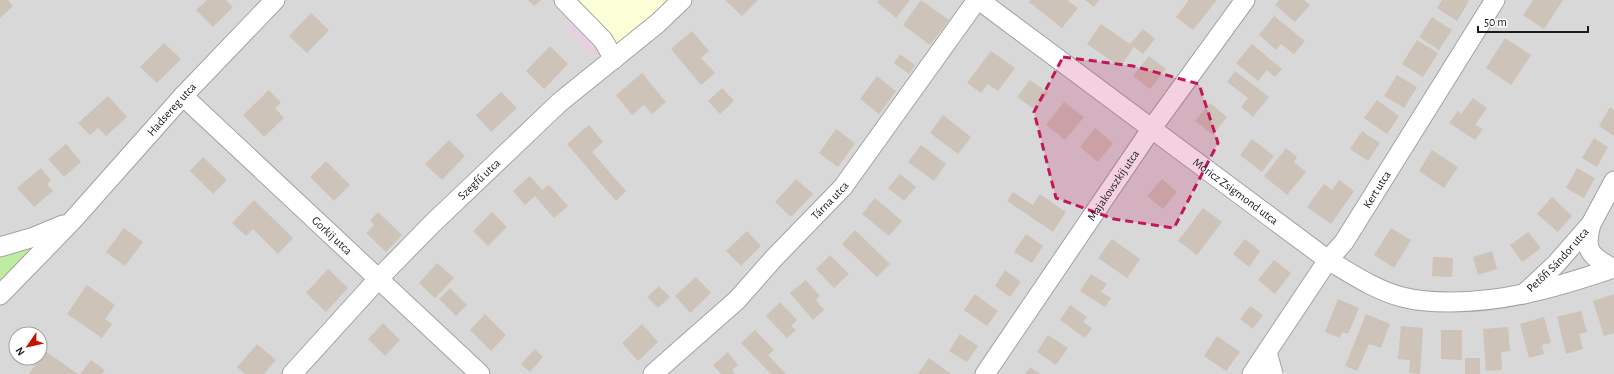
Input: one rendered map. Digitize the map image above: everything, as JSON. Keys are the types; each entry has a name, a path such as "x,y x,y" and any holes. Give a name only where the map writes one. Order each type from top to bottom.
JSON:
{"street":[{"name":"Hadsereg utca","path":"0,295 72,221 183,96 274,0"},
{"path":"564,0 603,40 614,59"},
{"name":"Szegfű utca","path":"292,374 379,278 433,222 560,102 658,23 682,0"},
{"name":"Móricz Zsigmond utca","path":"978,0 1328,260 1377,288 1402,297 1432,302 1477,302 1523,295 1562,285 1613,268"},
{"name":"Tárna utca","path":"653,374 737,300 775,257 843,187 978,0"},
{"name":"Majakovszkij utca","path":"985,374 1152,128 1245,0"},
{"name":"Kert utca","path":"1252,374 1328,260 1344,242 1495,0"},
{"name":"Gorkij utca","path":"183,96 480,374"},
{"name":"Petőfi Sándor utca","path":"1613,268 1596,259 1588,248 1587,238 1591,224 1614,181"},
{"name":"Hadsereg utca","path":"0,247 34,237 72,221"},
{"name":"Petőfi Sándor utca","path":"1523,295 1556,264 1591,224"},
{"path":"1267,352 1273,374"}],"highlighted area":[{"path":"1063,57 1133,66 1199,84 1218,143 1174,228 1114,219 1056,198 1034,112"}],"shaded area":[{"path":"0,0 1614,0 1614,374 1288,374 1271,367 1266,374 0,374"},
{"path":"572,0 669,0 651,18 614,45"},
{"path":"576,18 602,46 591,56 566,28"}],"green space":[{"path":"29,247 31,254 0,285 0,252"}],"building":[{"path":"0,0 8,0 13,6 0,18"},
{"path":"207,0 226,0 233,7 213,27 196,10"},
{"path":"528,0 541,0 534,6"},
{"path":"725,0 758,0 742,16"},
{"path":"879,0 910,0 896,18 877,2"},
{"path":"921,0 949,20 930,45 903,25"},
{"path":"1030,0 1067,0 1078,8 1062,28 1029,2"},
{"path":"1085,0 1099,0 1094,7"},
{"path":"1189,0 1217,0 1193,30 1176,17"},
{"path":"1279,0 1304,0 1310,5 1295,22 1275,5"},
{"path":"1442,0 1469,1 1457,21 1437,8"},
{"path":"1533,0 1563,0 1544,29 1523,15"},
{"path":"311,13 329,30 307,53 289,36"},
{"path":"1274,16 1305,41 1294,54 1281,44 1276,50 1259,35"},
{"path":"1432,17 1452,30 1439,50 1419,37"},
{"path":"1101,24 1130,44 1143,29 1155,39 1143,54 1134,47 1120,67 1087,44"},
{"path":"692,31 709,51 701,58 715,73 701,85 671,49"},
{"path":"1505,38 1531,55 1511,85 1486,68"},
{"path":"1417,40 1438,53 1423,77 1402,64"},
{"path":"164,43 181,59 157,83 140,67"},
{"path":"1252,44 1282,69 1275,77 1267,70 1258,81 1236,63"},
{"path":"550,46 568,64 544,89 526,71"},
{"path":"991,51 1015,68 998,91 988,84 981,93 967,83"},
{"path":"900,54 915,65 909,74 894,63"},
{"path":"1149,56 1166,69 1150,89 1133,76"},
{"path":"1235,71 1269,97 1253,117 1241,107 1248,98 1227,82"},
{"path":"642,73 666,102 652,114 644,105 632,115 616,95"},
{"path":"1397,75 1417,87 1404,108 1384,96"},
{"path":"877,76 896,91 879,114 860,99"},
{"path":"1030,80 1048,93 1035,110 1017,97"},
{"path":"722,88 734,101 720,114 708,101"},
{"path":"269,90 281,103 275,108 284,118 264,137 243,115"},
{"path":"501,92 517,108 491,132 476,115"},
{"path":"108,96 127,117 106,136 98,128 90,135 78,123"},
{"path":"1473,98 1487,108 1475,125 1483,129 1475,140 1449,123 1458,111 1461,114"},
{"path":"1377,100 1399,116 1387,134 1364,118"},
{"path":"1064,102 1084,117 1065,140 1046,125"},
{"path":"1210,103 1227,117 1213,135 1195,121"},
{"path":"1610,107 1614,110 1614,136 1599,126"},
{"path":"943,115 971,137 958,154 930,133"},
{"path":"589,125 603,142 592,152 626,191 616,201 567,144"},
{"path":"1095,128 1113,143 1098,162 1080,147"},
{"path":"836,129 855,143 838,167 819,153"},
{"path":"1362,131 1380,143 1368,161 1350,149"},
{"path":"1594,138 1608,147 1597,167 1582,158"},
{"path":"1252,139 1274,156 1262,172 1240,155"},
{"path":"449,140 465,156 442,180 425,164"},
{"path":"66,144 81,162 64,177 48,159"},
{"path":"921,145 946,164 934,181 908,162"},
{"path":"1286,148 1297,157 1294,162 1306,172 1287,195 1264,176"},
{"path":"1432,150 1458,167 1444,188 1419,171"},
{"path":"203,157 227,180 213,194 190,171"},
{"path":"326,161 350,185 334,201 310,177"},
{"path":"41,168 51,180 47,184 53,191 34,207 17,188"},
{"path":"1577,168 1595,178 1584,198 1566,188"},
{"path":"900,174 916,187 904,201 888,188"},
{"path":"530,176 542,190 549,185 568,206 554,218 535,196 525,205 513,191"},
{"path":"796,179 813,194 791,217 775,202"},
{"path":"1162,179 1177,192 1163,209 1147,196"},
{"path":"1339,180 1354,191 1331,224 1307,207 1324,184 1332,190"},
{"path":"1013,192 1033,205 1040,194 1066,212 1053,232 1007,201"},
{"path":"1552,197 1572,216 1558,232 1537,214"},
{"path":"875,198 902,221 889,236 862,214"},
{"path":"254,200 293,238 278,254 253,229 246,236 232,223"},
{"path":"1203,208 1222,222 1197,255 1178,241"},
{"path":"378,212 402,235 386,252 366,233 374,225 370,221"},
{"path":"492,212 507,227 488,246 473,231"},
{"path":"124,228 143,242 125,266 106,252"},
{"path":"1391,228 1411,240 1394,268 1374,255"},
{"path":"855,230 890,264 877,277 842,244"},
{"path":"747,231 761,246 741,266 726,251"},
{"path":"1528,232 1541,248 1522,262 1510,245"},
{"path":"1026,234 1043,246 1032,263 1014,252"},
{"path":"1112,239 1140,259 1127,278 1098,258"},
{"path":"1245,239 1260,251 1249,267 1233,254"},
{"path":"1492,251 1497,269 1478,275 1473,257"},
{"path":"830,255 849,274 834,288 816,269"},
{"path":"1433,257 1453,258 1452,277 1432,276"},
{"path":"1274,260 1291,273 1275,294 1258,280"},
{"path":"437,263 454,278 435,298 419,283"},
{"path":"328,269 348,288 326,312 306,293"},
{"path":"1005,270 1021,282 1010,297 995,286"},
{"path":"1091,274 1107,284 1101,292 1111,298 1105,307 1080,291"},
{"path":"696,277 711,293 690,313 675,296"},
{"path":"806,280 820,296 816,300 824,310 813,320 790,293"},
{"path":"87,285 115,305 105,319 112,324 102,338 67,314"},
{"path":"659,286 670,297 658,308 647,297"},
{"path":"450,288 467,305 456,316 439,299"},
{"path":"975,294 998,311 987,326 964,310"},
{"path":"1614,294 1614,333 1604,336 1593,301"},
{"path":"1338,299 1359,308 1348,334 1342,332 1340,338 1325,332"},
{"path":"780,302 797,320 791,326 796,330 787,338 766,316"},
{"path":"1070,305 1087,317 1083,322 1092,328 1085,338 1060,320"},
{"path":"1250,306 1263,315 1253,329 1240,319"},
{"path":"1581,311 1587,332 1579,334 1583,349 1566,354 1557,317"},
{"path":"485,314 506,335 491,351 470,330"},
{"path":"1366,314 1390,324 1381,348 1369,344 1357,371 1345,366"},
{"path":"1544,317 1551,343 1542,345 1544,354 1529,358 1520,324"},
{"path":"383,323 400,340 385,356 368,339"},
{"path":"642,324 658,342 638,361 622,343"},
{"path":"1401,326 1423,328 1420,374 1409,373 1410,360 1398,359"},
{"path":"1508,327 1510,351 1501,352 1502,370 1486,371 1483,329"},
{"path":"755,330 774,350 768,355 786,374 771,374 741,343"},
{"path":"1441,330 1462,330 1462,360 1441,359"},
{"path":"960,334 978,346 967,362 949,351"},
{"path":"1048,335 1068,348 1056,365 1037,352"},
{"path":"1217,336 1240,352 1226,371 1204,356"},
{"path":"257,344 276,360 264,374 245,374 237,367"},
{"path":"535,349 543,357 530,372 521,364"},
{"path":"728,352 738,365 732,370 735,374 721,374 713,365"},
{"path":"48,353 78,374 29,374 35,366 48,366"},
{"path":"929,358 951,374 918,374"},
{"path":"1465,358 1480,358 1480,374 1465,374"},
{"path":"91,360 105,370 102,374 80,374"},
{"path":"1030,367 1040,374 1025,374"}]}
